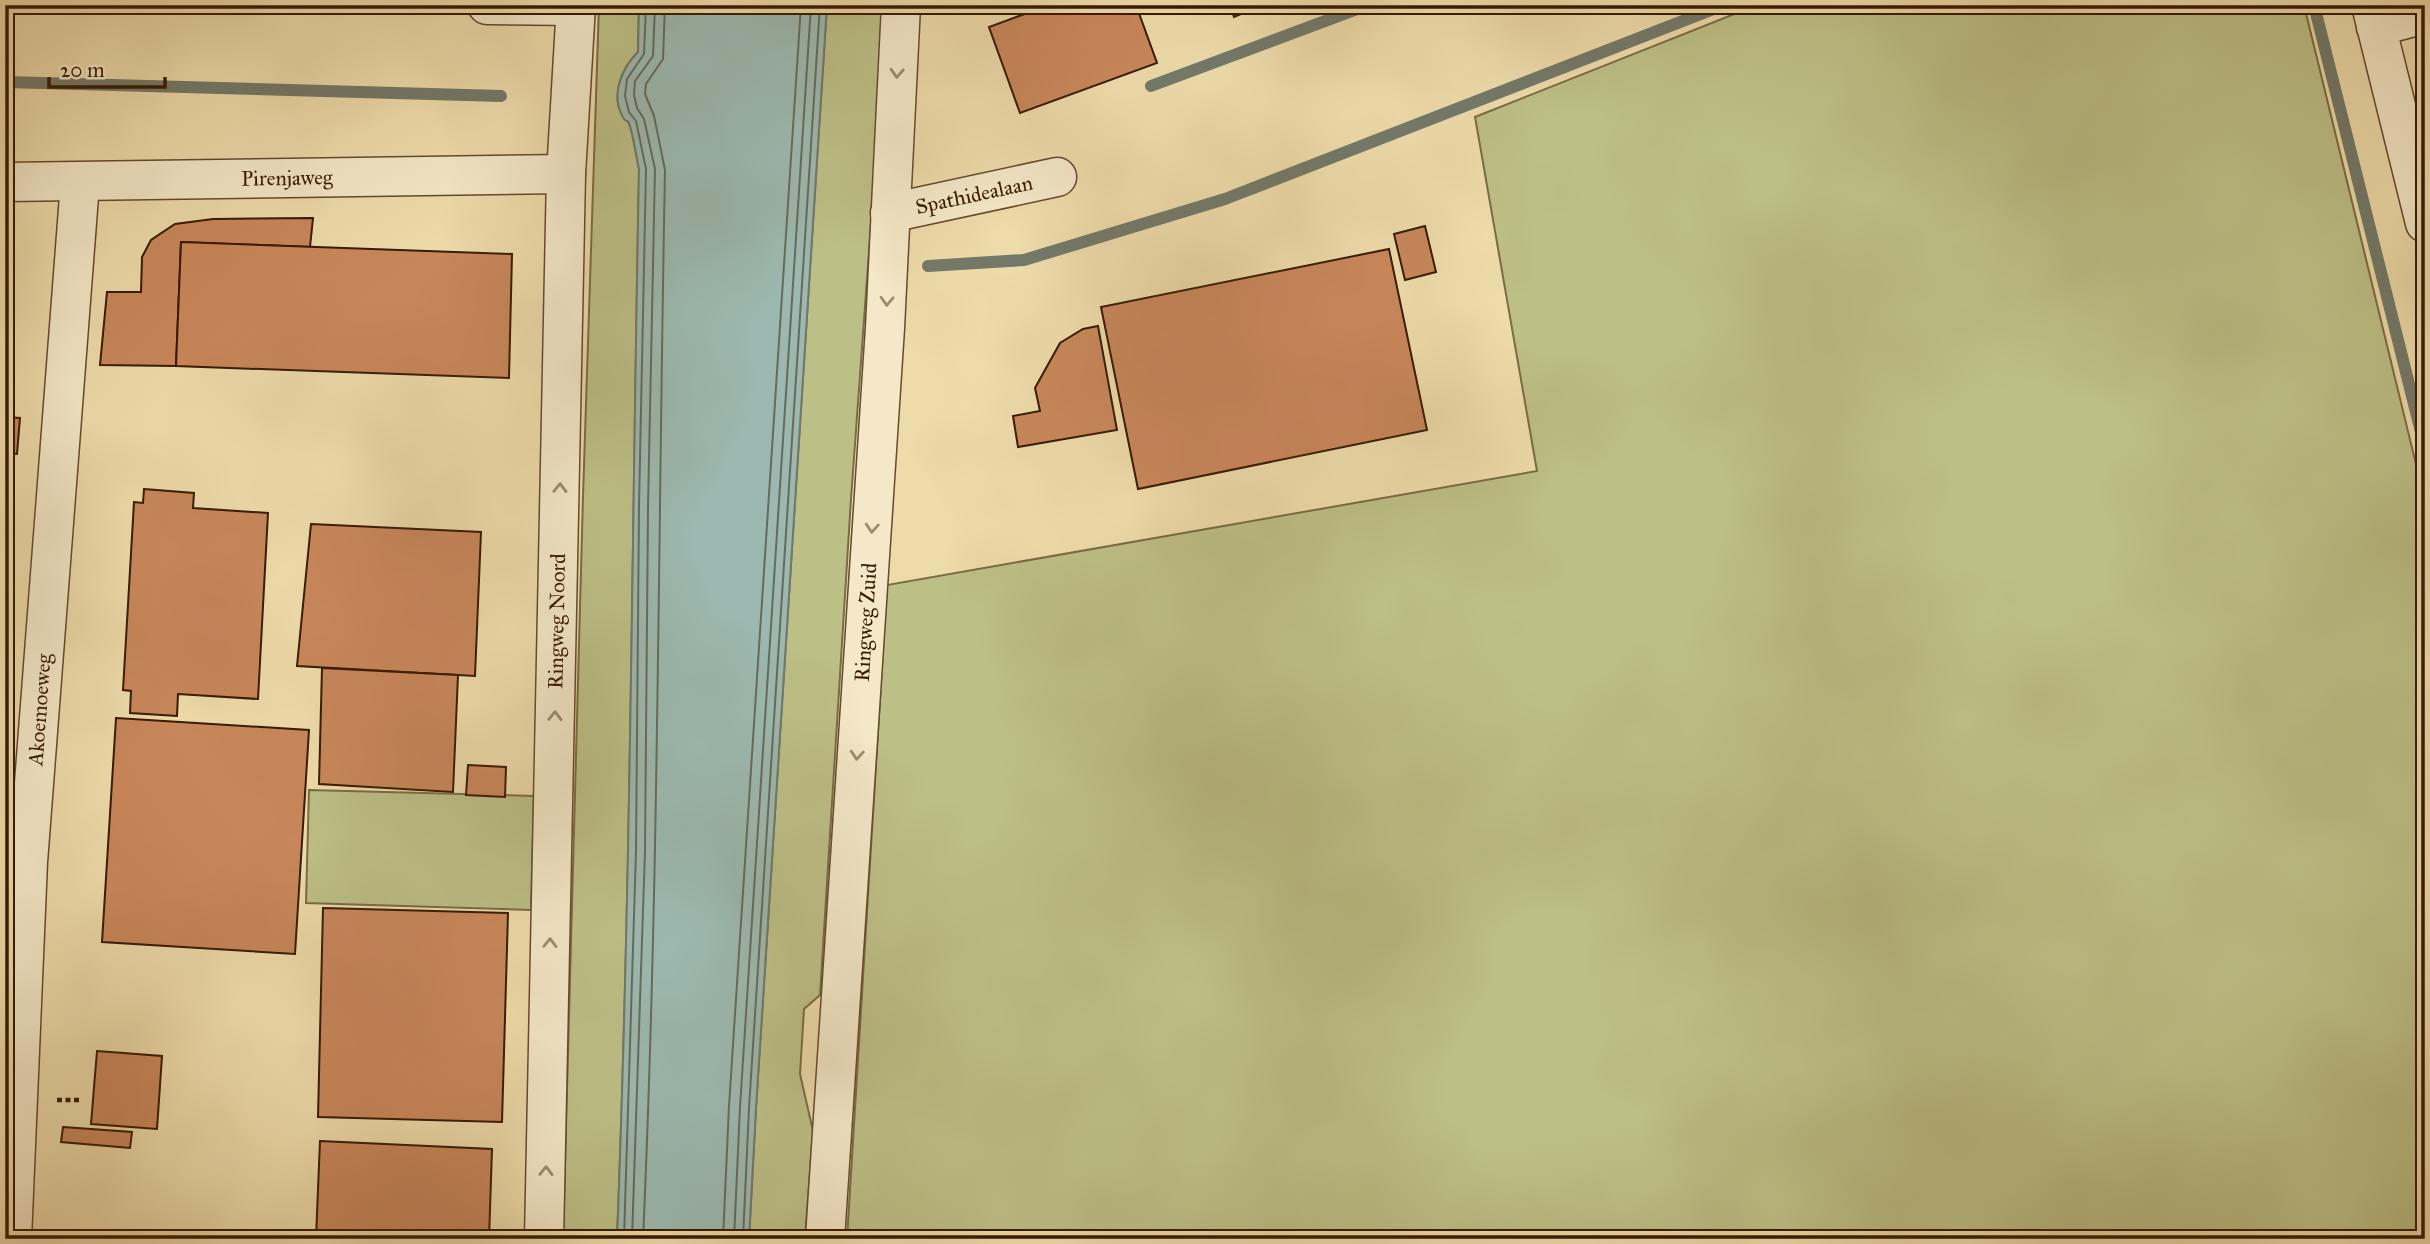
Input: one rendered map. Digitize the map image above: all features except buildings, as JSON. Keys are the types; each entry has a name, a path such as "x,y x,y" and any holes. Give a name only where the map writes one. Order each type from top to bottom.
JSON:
{"street":[{"path":"487,5 576,6"},
{"name":"Ringweg Zuid","path":"825,1239 885,328 901,5"},
{"name":"Ringweg Noord","path":"544,1239 566,174 576,6"},
{"path":"2392,17 2425,223"},
{"name":"Pirenjaweg","path":"5,183 566,174"},
{"name":"Spathidealaan","path":"890,213 1056,177"},
{"name":"Akoemoeweg","path":"12,1239 17,861 80,183"}],"green space":[{"path":"599,5 639,5 638,52 627,66 618,91 619,109 630,126 639,169 622,1105 617,1239 563,1239 583,496"},
{"path":"827,5 883,5 876,155 820,995 804,1009 800,1074 813,1131 805,1239 749,1239 756,1108"},
{"path":"1757,5 2304,5 2425,501 2425,1239 847,1239 887,585 1537,471 1475,117"},
{"path":"309,790 534,796 531,910 306,903"}],"water":[{"path":"639,5 827,5 749,1239 617,1239 628,838 639,169 630,126 619,109 618,91 627,66 638,52"}],"waterway":[{"path":"1151,86 1368,5"},
{"path":"928,266 1024,260 1225,199 1724,5"},
{"path":"2314,5 2425,448"},
{"path":"2418,19 2425,46"},
{"path":"5,82 501,96"}]}
